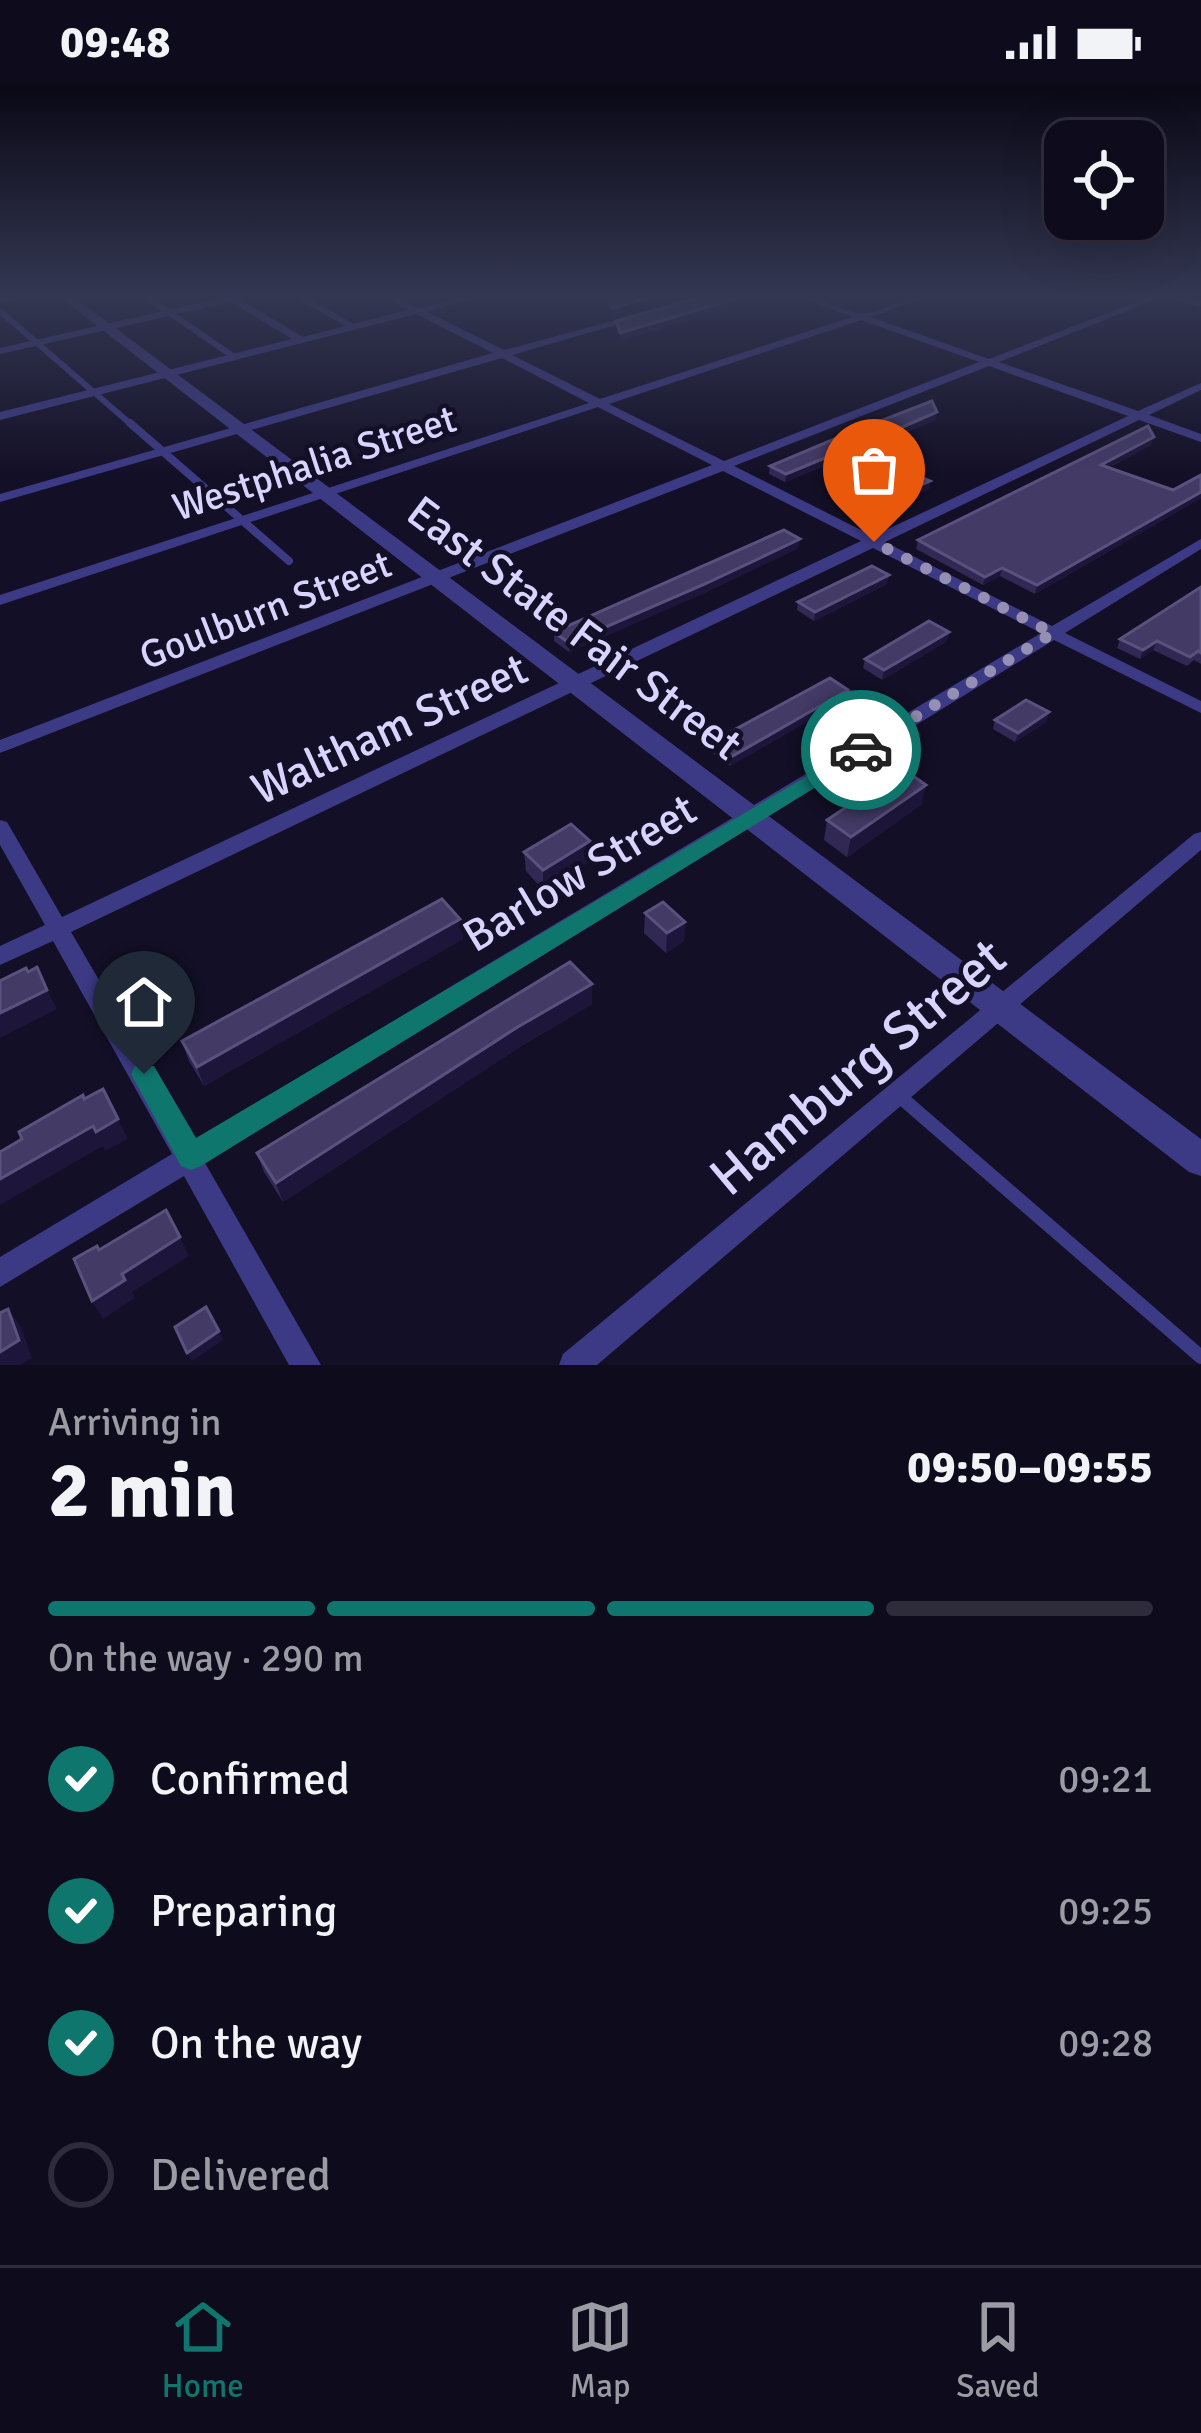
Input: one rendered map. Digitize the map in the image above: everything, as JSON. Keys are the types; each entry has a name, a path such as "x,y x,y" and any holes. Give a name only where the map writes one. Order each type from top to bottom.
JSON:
{"street":[{"name":"East State Fair Street","path":"145,357 1201,1160"},
{"path":"0,416 231,357"},
{"path":"0,498 493,357"},
{"path":"508,357 1201,708"},
{"name":"Westphalia Street","path":"0,600 739,357"},
{"path":"975,357 1201,438"},
{"name":"Goulburn Street","path":"0,747 1002,357"},
{"name":"Waltham Street","path":"0,956 1201,386"},
{"name":"Barlow Street","path":"0,1273 1201,543"},
{"path":"0,827 306,1365"},
{"name":"Hamburg Street","path":"574,1365 1201,839"}],"lane":[{"path":"53,357 290,561"},
{"path":"897,1094 1201,1357"}],"building":[{"path":"932,401 937,412 898,429 880,421"},
{"path":"875,422 893,430 786,474 770,466"},
{"path":"1148,426 1154,437 1101,465 1173,490 1201,475 1201,492 1037,585 1002,568 985,577 918,540"},
{"path":"914,474 930,481 907,491 891,484"},
{"path":"888,486 904,494 864,512 848,504"},
{"path":"784,530 800,539 569,643 554,632"},
{"path":"872,566 889,575 815,612 798,602"},
{"path":"1201,587 1201,653 1190,657 1157,641 1143,650 1120,639"},
{"path":"929,621 949,632 884,670 865,659"},
{"path":"830,678 848,690 731,757 712,742"},
{"path":"1026,700 1049,712 1018,733 995,720"},
{"path":"903,769 926,785 851,837 827,820"},
{"path":"571,824 590,841 543,870 524,852"},
{"path":"442,899 460,919 197,1067 182,1041"},
{"path":"663,902 685,922 667,933 645,913"},
{"path":"570,962 592,984 276,1183 257,1153"},
{"path":"37,967 47,990 0,1013 0,981"},
{"path":"103,1089 118,1119 96,1132 93,1126 0,1179 0,1152 22,1139 19,1132 83,1095 84,1099"},
{"path":"166,1210 180,1237 122,1274 125,1280 92,1301 74,1259 97,1246 99,1250"},
{"path":"206,1307 219,1331 187,1353 175,1327"},
{"path":"8,1309 19,1340 0,1352 0,1313"}],"way so far":[{"path":"861,750 1053,633 874,542"}],"route":[{"path":"144,1074 191,1157 861,750"}]}
